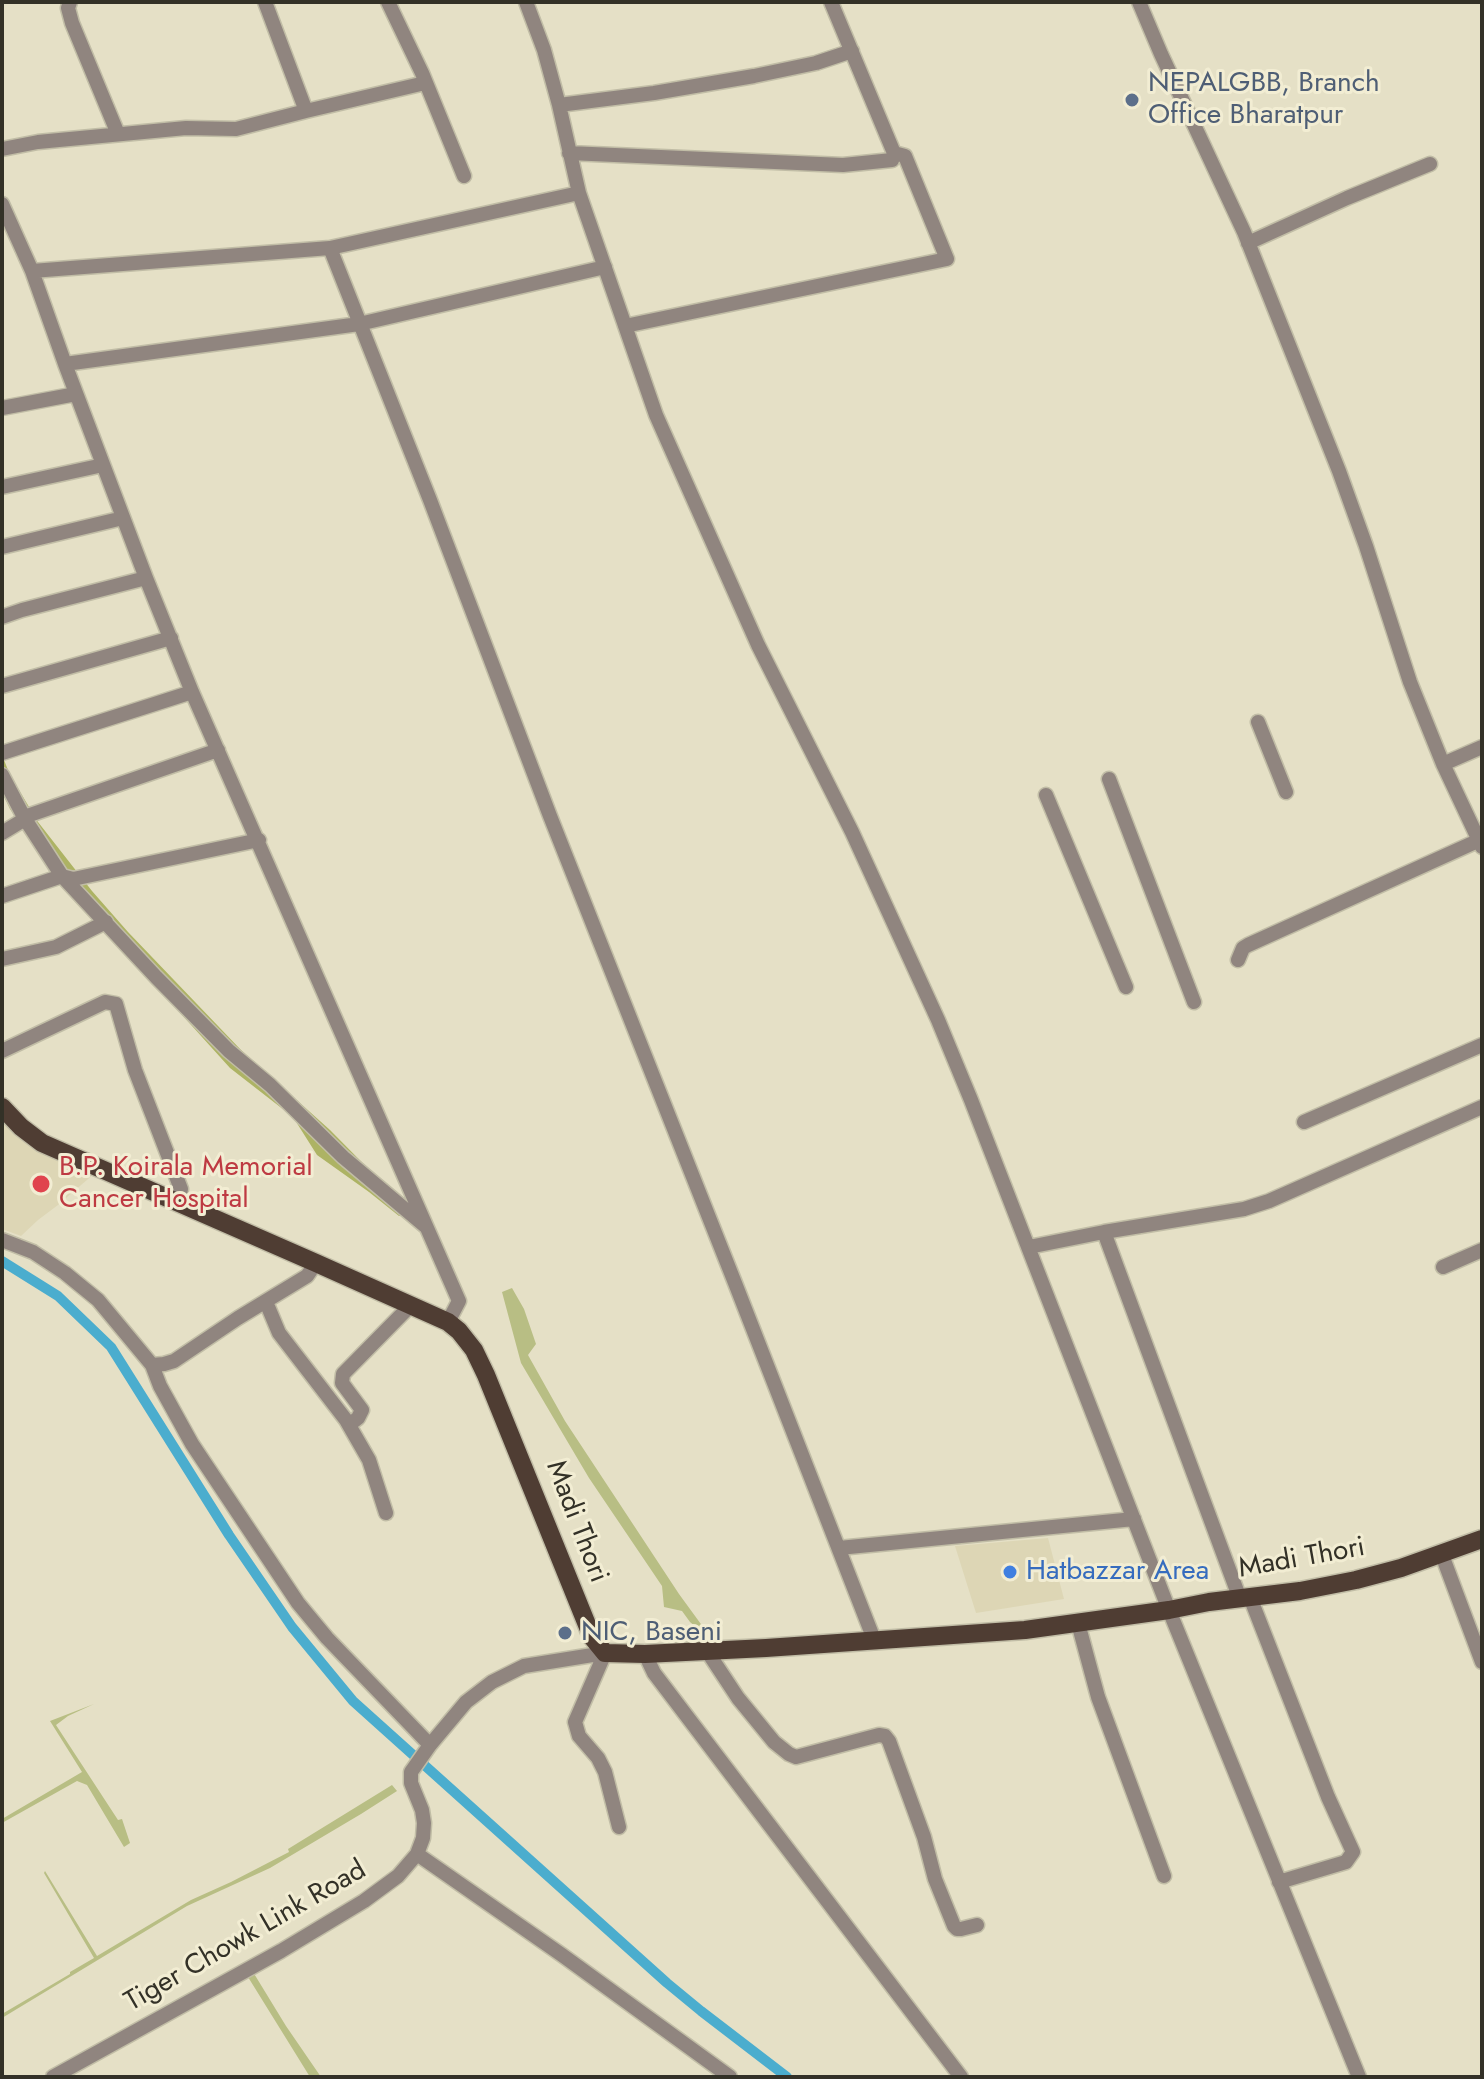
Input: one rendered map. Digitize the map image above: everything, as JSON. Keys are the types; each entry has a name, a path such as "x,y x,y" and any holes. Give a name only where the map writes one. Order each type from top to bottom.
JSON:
{"main road":[{"name":"Madi Thori","path":"2,1107 42,1143 448,1322 466,1339 486,1375 587,1625 597,1645 605,1653 645,1654 875,1642 1025,1630 1300,1591 1356,1580 1442,1555 1482,1539"}],"street":[{"path":"70,2 68,8 72,23 118,134"},
{"path":"265,2 306,111"},
{"path":"388,2 422,73 464,176"},
{"path":"526,2 544,50 579,193 656,415 758,645 852,832 927,995 1029,1247 1169,1610 1359,2077"},
{"path":"569,153 843,165 892,160 894,153 831,2"},
{"path":"1139,2 1248,243 1339,471 1401,655 1443,764 1481,842 1248,945 1243,948 1238,960"},
{"path":"559,105 754,76 816,63 852,51"},
{"path":"2,149 38,142 186,128 236,129 425,83"},
{"path":"625,326 947,259 905,156 894,153"},
{"path":"1248,243 1430,164"},
{"path":"32,271 330,248 579,193"},
{"path":"2,204 32,271 123,518 192,692 459,1301 448,1322"},
{"path":"330,248 875,1642"},
{"path":"65,364 359,324 605,267"},
{"path":"2,408 76,394"},
{"path":"2,487 103,465"},
{"path":"2,547 123,518"},
{"path":"2,617 146,578"},
{"path":"2,686 171,638"},
{"path":"2,753 192,692"},
{"path":"1258,722 1286,792"},
{"path":"1443,764 1482,747"},
{"path":"2,833 24,818 218,750"},
{"path":"2,775 24,818 62,876 229,1051 270,1085 343,1157 428,1229"},
{"path":"1109,779 1194,1002"},
{"path":"1046,795 1126,987"},
{"path":"2,896 62,876 73,879 259,840"},
{"path":"2,959 56,947 106,922"},
{"path":"2,1051 105,1002 116,1004 135,1070 181,1189 178,1203"},
{"path":"1304,1122 1482,1045"},
{"path":"1029,1247 1244,1209 1269,1201 1482,1107"},
{"path":"1104,1232 1245,1598 1353,1852 1346,1862 1279,1882"},
{"path":"2,1240 33,1252 98,1300 152,1365 192,1444 298,1603 428,1749"},
{"path":"1443,1267 1482,1250"},
{"path":"152,1365 174,1361 307,1276 316,1263"},
{"path":"266,1302 279,1333 349,1425 369,1460 386,1513"},
{"path":"349,1425 362,1414 362,1410 342,1383 343,1374 410,1306"},
{"path":"839,1548 1134,1519"},
{"path":"1442,1555 1482,1662"},
{"path":"1078,1623 1103,1712 1164,1876"},
{"path":"707,1651 738,1698 774,1742 789,1754 796,1757 885,1736 954,1926 961,1929 977,1925"},
{"path":"605,1653 535,1663 513,1671 478,1691 466,1702 411,1772 410,1778 424,1823 417,1854 730,2077"},
{"path":"605,1653 575,1722 579,1736 598,1758 605,1772 619,1827"},
{"path":"645,1654 654,1673 961,2077"},
{"name":"Tiger Chowk Link Road","path":"53,2077 330,1922 398,1876 417,1854"}],"shaded area":[{"name":"B.P. Koirala Memorial Cancer Hospital","path":"2,1119 32,1147 95,1173 21,1236 2,1229"},
{"name":"Hatbazzar Area","path":"1048,1538 1064,1599 976,1613 955,1546"}],"green space":[{"path":"2,755 10,775 38,822 128,932 241,1050 330,1130 415,1216 399,1216 317,1155 293,1117 230,1068 61,881 10,809 2,792"},
{"path":"512,1288 524,1309 536,1344 528,1355 565,1421 714,1642 682,1611 664,1607 662,1586 589,1478 521,1363 502,1292"},
{"path":"94,1704 56,1725 118,1820 122,1819 130,1843 124,1847 87,1785 77,1781 2,1823 2,1819 82,1772 50,1721"},
{"path":"392,1785 397,1791 361,1814 270,1868 187,1906 2,2018 2,2014 94,1958 45,1871 97,1956 191,1900 289,1852 288,1849"},
{"path":"253,1972 321,2077 310,2077 248,1977 65,2077"}],"waterway":[{"path":"2,1261 58,1296 111,1347 229,1535 292,1627 353,1701 667,1983 787,2077"}],"place":[{"name":"NEPALGBB, Branch Office Bharatpur","path":"1132,100"},
{"name":"B.P. Koirala Memorial Cancer Hospital","path":"41,1184"},
{"name":"Hatbazzar Area","path":"1010,1572"},
{"name":"NIC, Baseni","path":"565,1633"}]}
